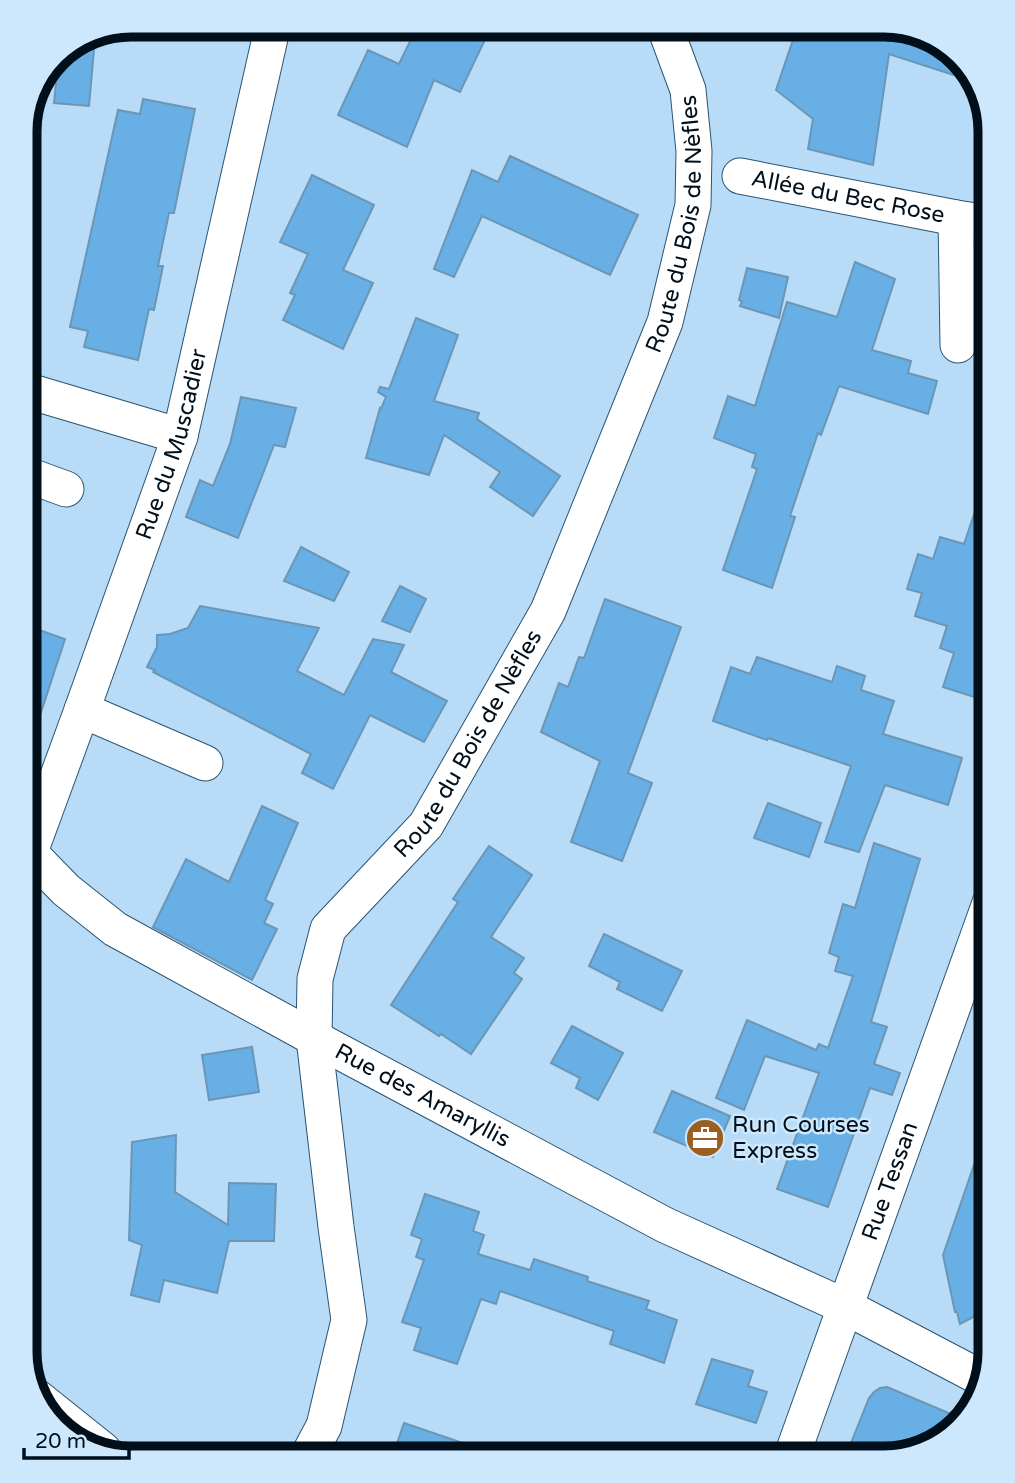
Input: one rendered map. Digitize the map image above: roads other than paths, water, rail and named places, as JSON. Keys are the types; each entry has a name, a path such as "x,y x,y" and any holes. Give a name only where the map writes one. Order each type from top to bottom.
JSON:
{"street":[{"name":"Rue du Muscadier","path":"37,825 82,710 180,436 270,37"},
{"name":"Route du Bois de Nèfles","path":"313,1446 324,1426 349,1320 335,1227 314,1038 315,979 328,929 426,825 548,611 665,322 693,205 694,151 688,90 668,37"},
{"name":"Allée du Bec Rose","path":"740,176 978,221"},
{"name":"Allée du Bec Rose","path":"956,218 958,345"},
{"path":"37,394 180,436"},
{"path":"37,478 66,489"},
{"path":"82,710 205,763"},
{"name":"Rue des Amaryllis","path":"37,860 66,890 115,929 665,1225 844,1306 975,1375"},
{"name":"Rue Tessan","path":"795,1446 978,936"}],"place":[{"name":"Run Courses Express","path":"705,1138"}]}
